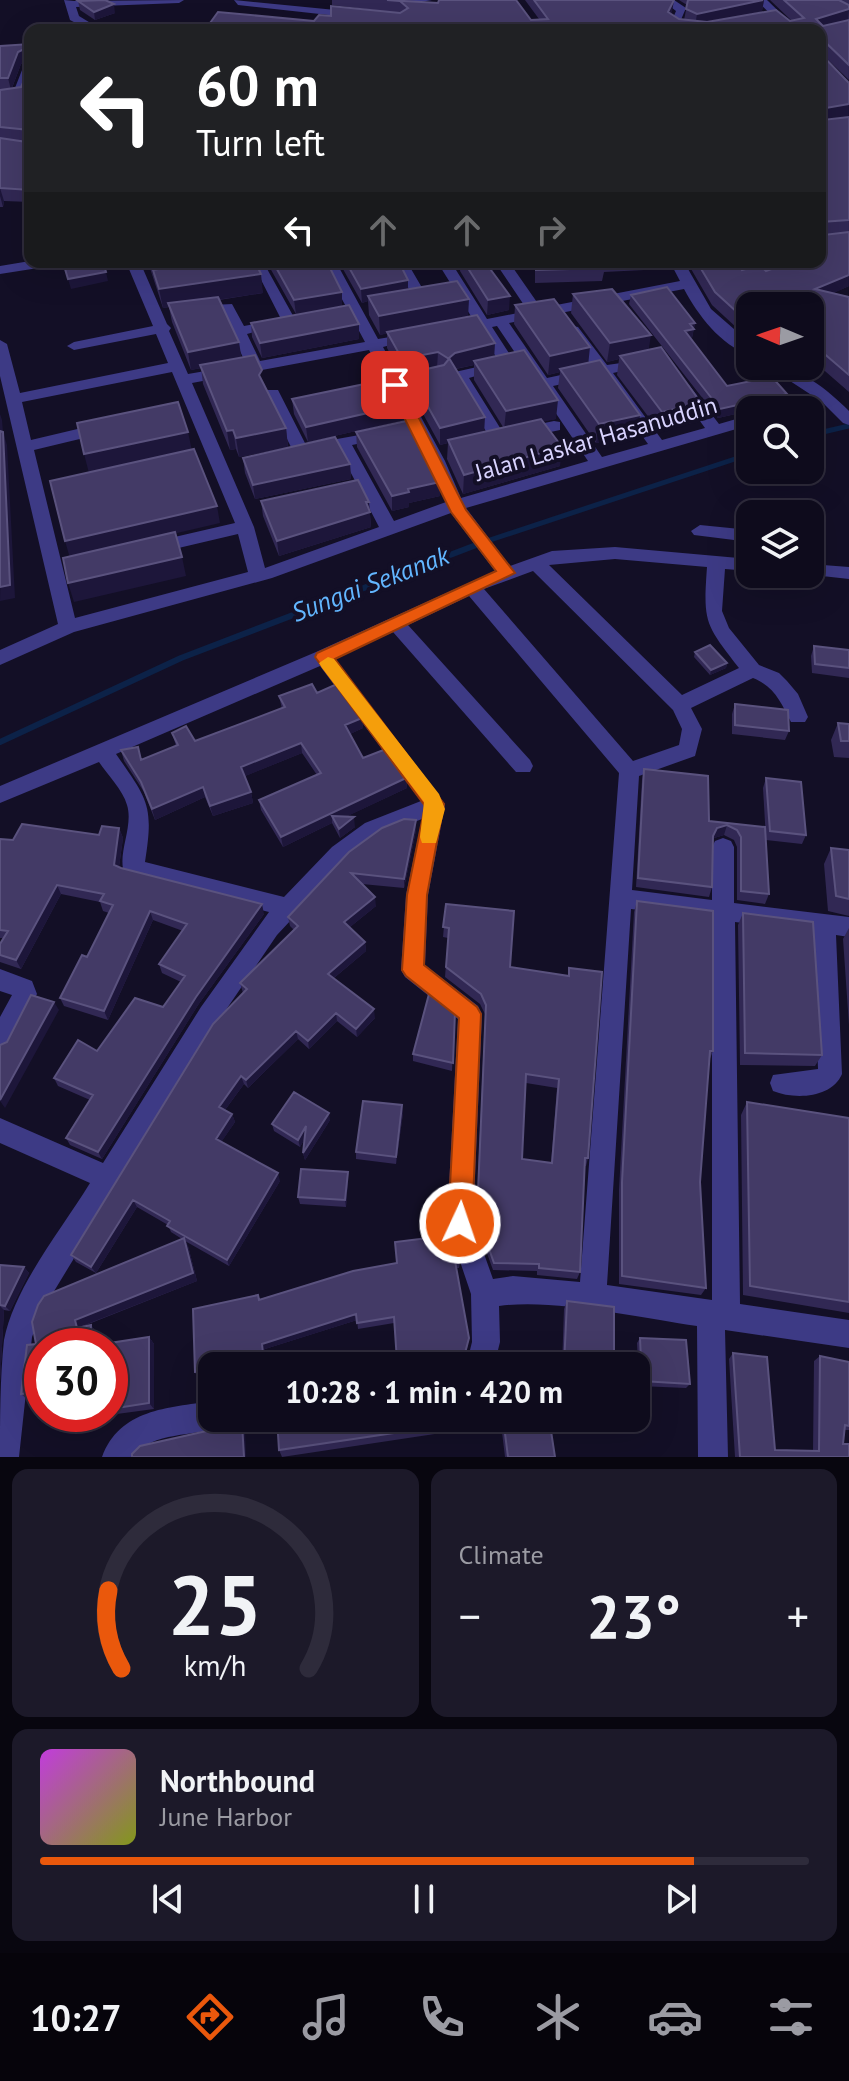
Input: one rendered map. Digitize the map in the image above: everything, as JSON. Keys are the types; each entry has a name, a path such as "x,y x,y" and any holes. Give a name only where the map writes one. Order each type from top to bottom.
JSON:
{"street":[{"path":"79,24 70,21 70,2 179,0"},
{"path":"407,3 427,0"},
{"path":"667,0 682,10 674,23 676,24"},
{"path":"761,0 787,24"},
{"path":"238,2 373,17"},
{"path":"765,17 778,14"},
{"path":"0,97 17,96 24,79"},
{"path":"0,270 24,266"},
{"path":"138,268 169,317 185,410 246,516 258,576"},
{"path":"239,332 296,320 259,268"},
{"path":"332,268 374,346 402,384 417,425 440,452 458,509 502,566"},
{"path":"406,268 435,296 482,323 508,364"},
{"path":"435,296 448,268"},
{"path":"506,268 537,313"},
{"path":"680,268 700,310 736,340"},
{"path":"14,399 180,373 255,366 374,346 557,309 618,304 688,284"},
{"path":"74,346 169,317 225,306 255,366"},
{"path":"557,309 658,446"},
{"path":"500,320 597,463"},
{"path":"0,344 25,447 44,491 62,569 68,627"},
{"path":"528,361 460,375 493,440 554,426"},
{"path":"545,383 603,371 667,364 715,430"},
{"path":"797,380 839,407"},
{"path":"272,393 295,452 417,425"},
{"path":"25,447 122,424"},
{"name":"Jalan Laskar Hasanuddin","path":"0,658 68,627 258,576 389,529 597,463 736,424"},
{"path":"343,443 360,485 389,529"},
{"path":"128,554 246,516"},
{"path":"700,531 736,535"},
{"path":"0,795 251,685 323,657 472,587 502,566 536,563 576,554 615,553 736,564"},
{"path":"716,562 713,611 721,631 752,670 772,678 780,686 791,699 798,717"},
{"path":"536,563 680,705 692,729 688,750 629,771"},
{"path":"824,571 849,573"},
{"path":"472,587 629,771 593,1297"},
{"path":"396,623 523,766"},
{"path":"323,657 435,804 417,895 413,970 470,1014 460,1223 485,1294 484,1352"},
{"path":"680,705 752,670"},
{"path":"103,752 137,801 140,825 133,868 286,907"},
{"path":"4,1457 18,1337 23,1321 58,1255 209,1015 286,907 340,853 373,829 435,804"},
{"path":"713,1457 718,1315 723,847"},
{"path":"622,898 849,927"},
{"path":"782,1083 808,1084 823,1081 830,1074 824,924"},
{"path":"0,980 24,989 25,994 0,1041"},
{"path":"0,1130 106,1177"},
{"path":"485,1294 513,1290 593,1297 849,1334"},
{"path":"117,1457 122,1443 136,1433 198,1419"}],"building":[{"path":"105,0 114,4 94,12 78,1"},
{"path":"387,0 438,3 439,0 516,0 531,20 548,19 534,0 674,0 668,12 679,19 707,22 776,10 790,21 804,18 784,0 839,0 849,5 849,9 816,19 821,24 209,24 218,12 314,21 319,15 331,16 331,6 400,13 408,8 400,1"},
{"path":"688,0 763,0 697,14 686,9"},
{"path":"849,20 849,65 826,43 826,25"},
{"path":"24,44 8,78 0,78 0,46"},
{"path":"826,59 849,83 849,104 826,108"},
{"path":"24,80 24,129 0,127 0,90 21,87"},
{"path":"849,117 849,220 826,222 826,120"},
{"path":"0,138 24,142 24,190 0,188"},
{"path":"849,232 849,275 815,289 849,297 849,375 824,354 824,292 736,292 736,311 715,292 701,268 763,268 766,271 774,268 826,268 826,235"},
{"path":"65,268 105,268 106,272 68,279"},
{"path":"258,268 261,274 159,289 153,270"},
{"path":"276,268 330,268 342,292 294,300"},
{"path":"349,268 402,268 408,280 361,289"},
{"path":"468,268 489,268 510,296 488,300"},
{"path":"536,268 604,268 536,270"},
{"path":"457,281 469,299 379,316 368,296"},
{"path":"667,287 695,323 690,324 694,329 685,331 727,386 775,380 787,394 736,396 736,405 720,409 631,295"},
{"path":"612,289 651,335 610,343 573,294"},
{"path":"218,297 239,342 188,352 168,303"},
{"path":"554,299 590,347 550,356 515,305"},
{"path":"349,305 359,324 260,343 251,323"},
{"path":"477,315 495,343 455,353 449,358 485,417 440,428 409,373 444,365 449,359 438,352 402,359 387,332"},
{"path":"661,347 701,403 662,412 620,356"},
{"path":"524,350 558,400 506,411 474,361"},
{"path":"255,355 262,370 259,375 286,428 236,438 233,430 227,431 200,365"},
{"path":"600,360 640,415 599,424 560,369"},
{"path":"389,379 403,405 306,427 292,399"},
{"path":"178,402 188,432 84,454 77,423"},
{"path":"541,419 562,447 464,475 448,440"},
{"path":"411,420 440,482 392,496 356,432"},
{"path":"0,431 3,432 10,585 0,587"},
{"path":"335,437 350,464 253,485 243,458"},
{"path":"194,449 217,506 65,541 50,481"},
{"path":"358,480 369,502 366,502 370,512 277,541 261,501"},
{"path":"175,532 182,557 68,583 63,558"},
{"path":"710,645 727,663 711,670 695,652"},
{"path":"814,646 849,650 849,668 815,664"},
{"path":"312,684 317,693 337,684 362,718 345,725 363,758 386,749 406,778 281,837 259,800 321,773 301,743 241,767 251,792 210,806 203,787 152,809 141,782 121,750 138,747 141,760 178,745 172,733 186,726 195,741 285,707 279,696"},
{"path":"735,704 788,710 789,731 735,725"},
{"path":"838,723 849,724 849,741 841,741"},
{"path":"644,769 708,776 709,821 765,827 769,894 741,891 741,837 737,830 727,825 717,828 713,836 712,887 638,878"},
{"path":"766,778 801,782 806,835 770,831"},
{"path":"332,816 354,817 339,829"},
{"path":"404,819 416,820 404,879 351,873 375,897 344,922 365,942 328,974 374,1009 356,1029 336,1013 308,1041 296,1031 246,1080 241,1076 219,1107 232,1114 216,1139 278,1173 227,1260 167,1226 170,1221 133,1200 91,1267 71,1255 213,1024 247,989 240,983 298,926 288,917 349,852 382,828"},
{"path":"22,824 99,835 102,826 119,828 114,865 262,904 196,997 98,1152 66,1138 93,1095 54,1078 78,1040 97,1051 135,998 163,1007 185,976 159,964 187,924 150,911 104,1011 60,998 82,955 87,957 113,905 100,901 104,894 57,885 16,960 0,955 0,944 8,931 0,930 0,839 13,840"},
{"path":"831,848 849,850 849,899 836,896"},
{"path":"637,901 713,911 713,1051 710,1051 700,1182 706,1288 622,1276 622,1182"},
{"path":"446,904 514,911 510,967 569,976 569,968 602,972 588,1158 585,1158 580,1272 539,1268 539,1264 494,1263 477,1215 486,1005 481,994 446,967 449,928 443,927","holes":["526,1074 559,1079 552,1163 522,1159"]},
{"path":"743,913 813,922 822,1055 745,1053"},
{"path":"429,994 455,1012 453,1063 413,1054"},
{"path":"31,995 54,1002 0,1100 0,1045 7,1042"},
{"path":"294,1092 329,1113 303,1153 306,1126 298,1140 272,1124"},
{"path":"363,1101 402,1105 396,1157 356,1152"},
{"path":"747,1102 849,1118 849,1302 750,1286"},
{"path":"301,1169 348,1172 345,1200 298,1197"},
{"path":"445,1220 460,1262 455,1261 469,1338 465,1352 396,1352 394,1317 357,1323 356,1314 262,1344 263,1352 198,1352 198,1372 195,1372 193,1309 258,1295 259,1300 353,1271 397,1263 395,1242 444,1236"},
{"path":"184,1238 193,1273 75,1320 77,1328 33,1328 32,1322 44,1296"},
{"path":"0,1265 24,1267 5,1306 0,1305"},
{"path":"567,1301 614,1307 614,1352 565,1352"},
{"path":"149,1337 149,1403 128,1406 128,1340"},
{"path":"640,1338 686,1340 690,1384 650,1382 650,1352 641,1352"},
{"path":"733,1353 767,1357 775,1450 819,1451 820,1356 849,1362 849,1426 845,1425 843,1444 849,1444 849,1457 740,1457"},
{"path":"202,1432 243,1432 244,1457 132,1457 140,1446"},
{"path":"278,1432 400,1432 279,1450"},
{"path":"505,1432 551,1432 555,1457 508,1457"}],"waterway":[{"name":"Sungai Sekanak","path":"824,432 849,426"},
{"name":"Sungai Sekanak","path":"484,542 736,459"},
{"name":"Sungai Sekanak","path":"0,742 181,658 484,542"},
{"name":"Sungai Sekanak","path":"478,544 484,542"}],"slow traffic":[{"path":"328,663 433,799 435,809 429,837"}],"route":[{"path":"395,385 437,461 459,512 506,573 323,657 435,804 417,895 413,970 470,1014 460,1223"}]}
